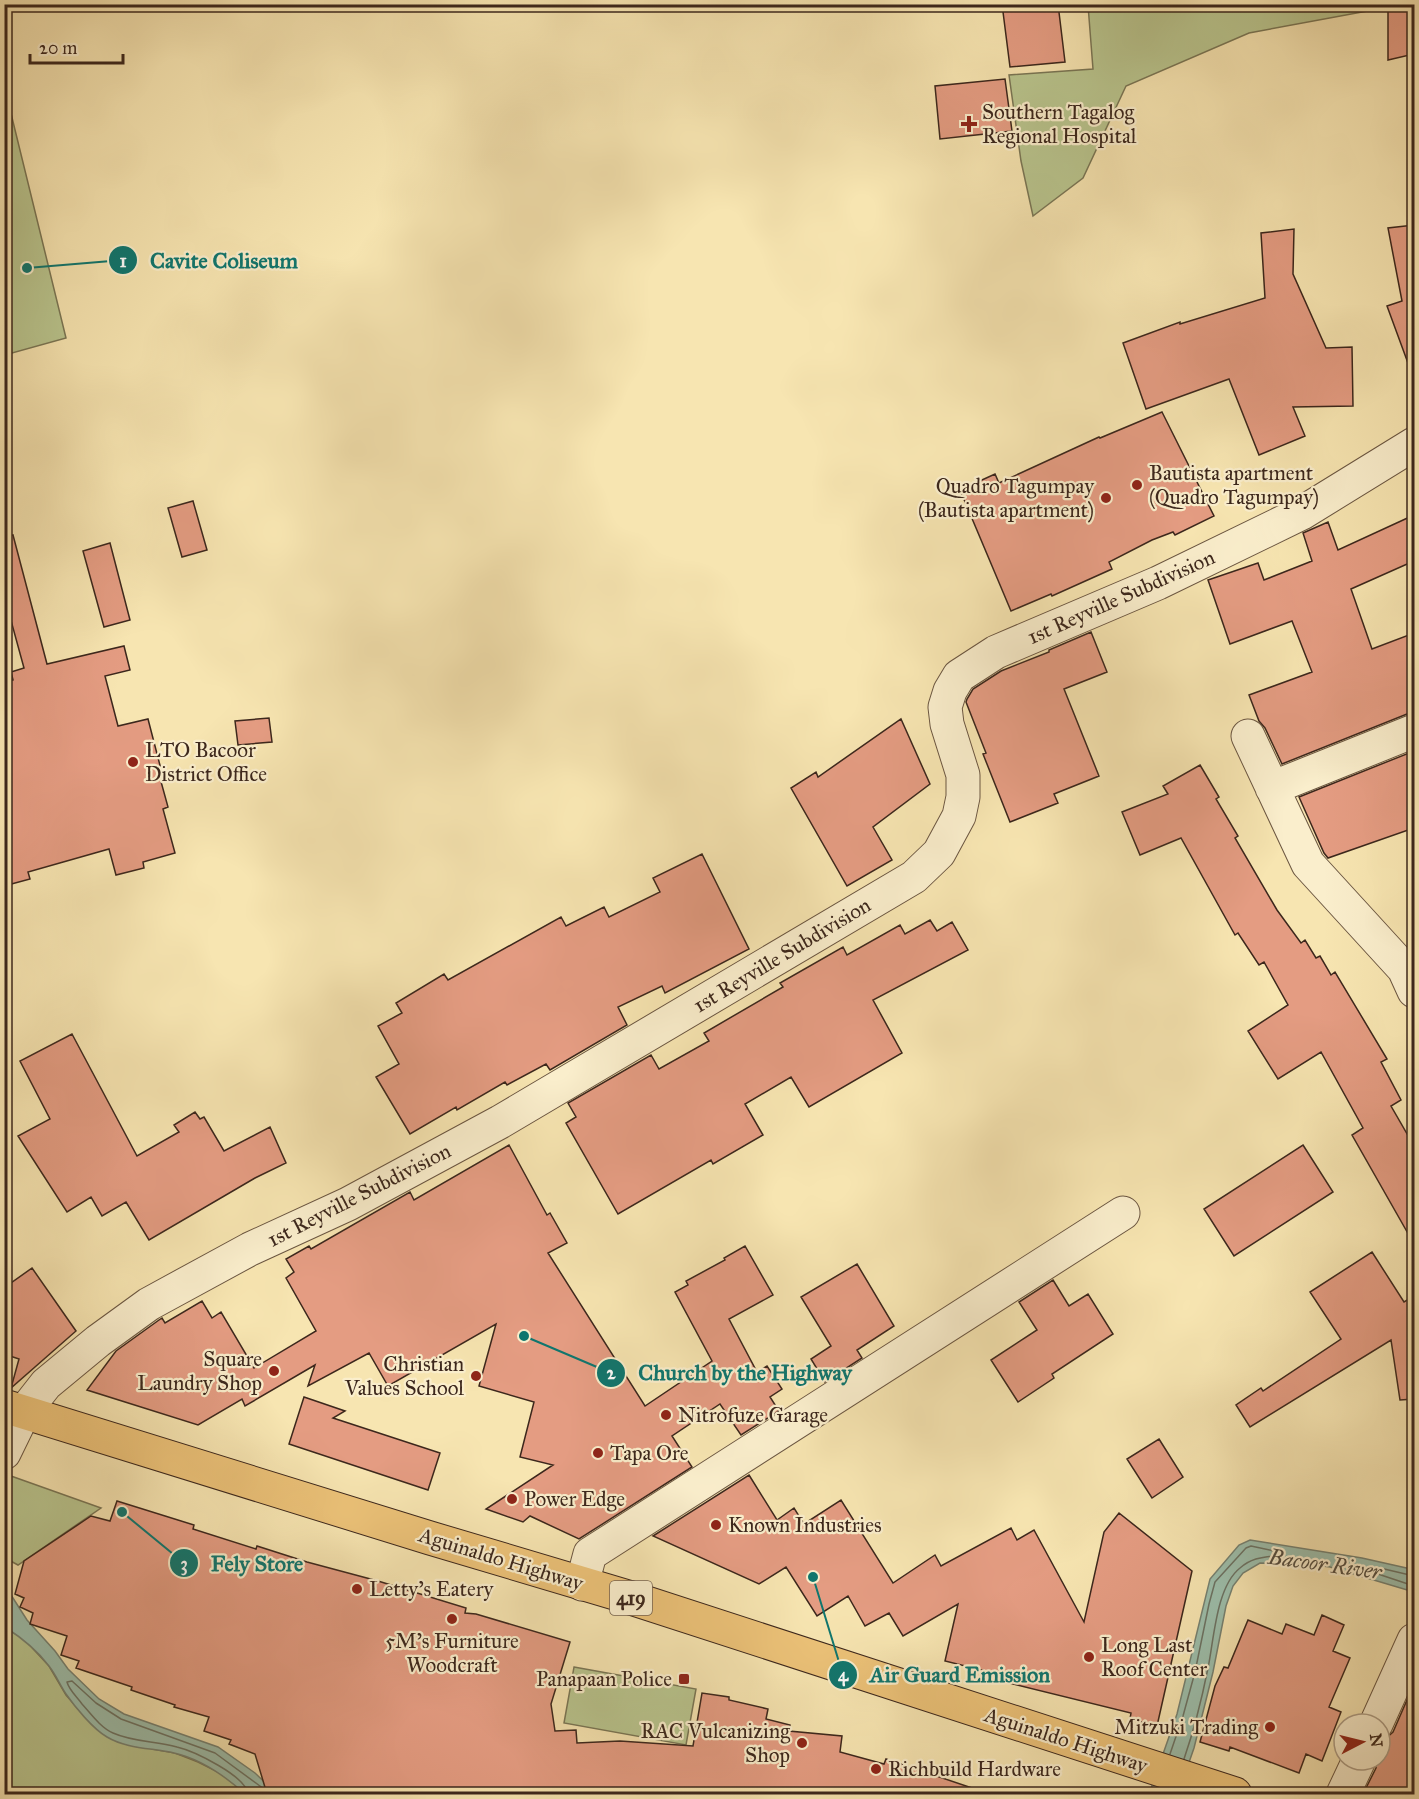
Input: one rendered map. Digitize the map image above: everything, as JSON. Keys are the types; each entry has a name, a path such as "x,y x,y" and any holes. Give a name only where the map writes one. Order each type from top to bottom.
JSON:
{"highway":[{"name":"Aguinaldo Highway","path":"14,1409 92,1431 582,1584 1220,1792"}],"street":[{"name":"1st Reyville Subdivision","path":"4,1453 14,1409 149,1304 250,1249 348,1204 500,1122 914,877 939,853 959,816 963,797 963,775 947,724 945,707 950,691 959,676 996,652 1158,583 1302,513 1414,444"},
{"path":"1272,788 1414,731"},
{"path":"1248,736 1308,864 1411,975"},
{"path":"582,1584 590,1554 1123,1213"},
{"path":"1381,1712 1414,1640"},
{"path":"1343,1794 1353,1772"}],"green space":[{"path":"1088,4 1400,5 1249,33 1126,86 1083,178 1033,216 1021,161 1009,75 1093,69"},
{"path":"5,89 66,338 5,355 4,354"},
{"path":"11,1476 101,1508 18,1565 5,1558 4,1498"},
{"path":"4,1627 24,1639 49,1666 66,1695 86,1718 152,1749 175,1753 198,1762 224,1775 245,1794 5,1794"},
{"path":"574,1667 696,1689 686,1745 564,1723"}],"water":[{"name":"Bacoor River","path":"1250,1540 1362,1558 1411,1569 1414,1570 1414,1592 1330,1567 1308,1564 1260,1563 1243,1573 1233,1586 1226,1606 1213,1672 1194,1748 1178,1794 1149,1794 1177,1714 1210,1579 1239,1545"},
{"path":"4,1584 27,1620 68,1669 99,1699 124,1714 218,1747 255,1773 277,1794 245,1794 221,1775 194,1759 123,1744 102,1733 74,1705 51,1669 39,1655 5,1627"}],"building":[{"path":"1002,4 1058,4 1065,62 1010,67"},
{"path":"1414,9 1414,54 1388,60 1388,10"},
{"path":"1005,79 1012,131 940,139 935,86"},
{"path":"1414,225 1414,374 1412,374 1387,306 1402,301 1388,228"},
{"path":"1294,229 1293,274 1326,348 1352,347 1353,406 1293,407 1305,436 1259,455 1229,379 1146,409 1123,343 1180,322 1180,324 1265,298 1261,233"},
{"path":"1162,412 1214,516 1175,535 1173,532 1152,540 1109,562 1112,569 1052,596 1051,594 1011,611 960,490 995,474 999,483 1099,437"},
{"path":"193,501 207,550 182,557 168,508"},
{"path":"1414,515 1414,561 1351,589 1372,649 1414,633 1414,713 1282,764 1265,728 1259,721 1249,695 1312,672 1292,621 1230,644 1208,580 1258,563 1264,580 1312,561 1303,533 1328,522 1338,550"},
{"path":"13,535 47,664 124,646 130,670 105,676 118,726 148,719 163,777 160,778 168,807 163,809 175,853 143,862 144,868 116,875 109,849 28,872 30,879 4,886 4,682 13,680 11,672 24,668 4,595 4,537"},
{"path":"110,543 130,620 104,627 83,551"},
{"path":"1091,632 1107,672 1064,689 1099,776 1054,794 1058,803 1010,822 983,754 986,753 966,702 967,699 973,689 1001,671"},
{"path":"269,718 272,742 238,745 235,721"},
{"path":"901,719 930,784 873,827 892,860 847,886 791,788 816,772 818,777"},
{"path":"1414,751 1414,828 1328,858 1299,797"},
{"path":"1200,765 1219,797 1216,799 1238,836 1235,838 1277,910 1301,943 1305,940 1316,958 1320,956 1331,975 1335,972 1387,1059 1381,1062 1401,1100 1391,1106 1414,1146 1414,1244 1352,1135 1363,1128 1321,1052 1278,1079 1248,1031 1288,1005 1264,962 1259,965 1238,933 1235,935 1181,838 1140,855 1122,812 1168,794 1163,786"},
{"path":"702,854 749,949 665,993 662,986 618,1007 627,1025 550,1070 546,1064 507,1085 505,1082 410,1134 376,1077 399,1064 378,1026 402,1013 396,1003 444,974 448,980 561,917 566,926 604,907 609,917 660,892 653,878"},
{"path":"930,920 937,931 952,922 968,950 873,1000 902,1053 809,1107 791,1077 745,1104 763,1135 713,1164 711,1160 618,1214 566,1123 576,1117 568,1103 651,1055 659,1069 709,1041 704,1033 783,987 780,983 843,947 847,955 900,925 905,934"},
{"path":"72,1034 137,1156 179,1132 174,1125 195,1112 200,1119 204,1117 224,1151 270,1127 286,1163 255,1178 149,1240 126,1202 102,1216 91,1197 67,1212 18,1136 50,1119 20,1061"},
{"path":"509,1145 547,1215 550,1213 567,1243 548,1253 645,1406 712,1361 675,1292 688,1285 686,1281 725,1260 724,1258 745,1246 773,1295 729,1319 757,1372 767,1366 782,1389 770,1397 779,1411 741,1435 720,1404 672,1436 692,1467 579,1539 530,1516 523,1522 486,1509 553,1465 520,1457 534,1402 479,1386 496,1324 388,1386 369,1353 308,1386 315,1365 245,1406 242,1399 198,1425 87,1390 116,1351 162,1318 165,1323 202,1301 212,1318 221,1312 254,1368 316,1331 286,1278 294,1272 286,1259 309,1246 311,1249 410,1192 414,1200"},
{"path":"1303,1145 1333,1192 1234,1256 1204,1209"},
{"path":"1372,1252 1404,1302 1414,1296 1414,1399 1400,1400 1391,1340 1250,1427 1236,1405 1261,1388 1263,1391 1341,1339 1310,1292"},
{"path":"857,1264 894,1326 857,1350 862,1358 825,1382 811,1359 831,1346 801,1297"},
{"path":"32,1268 76,1331 11,1388 19,1359 4,1354 4,1288"},
{"path":"1053,1280 1069,1306 1088,1294 1113,1334 1052,1374 1054,1378 1018,1402 991,1360 1037,1330 1019,1302"},
{"path":"304,1397 345,1411 333,1418 440,1453 428,1490 289,1444"},
{"path":"1159,1439 1183,1477 1152,1498 1127,1459"},
{"path":"749,1475 777,1520 794,1508 804,1524 841,1500 893,1583 935,1555 941,1566 1011,1528 1017,1540 1034,1530 1084,1622 1104,1532 1119,1513 1192,1571 1157,1726 1130,1719 1131,1713 1009,1683 1010,1677 945,1661 958,1604 903,1636 889,1613 865,1626 848,1596 817,1616 786,1567 759,1584 653,1536"},
{"path":"117,1501 194,1525 193,1529 256,1549 257,1546 378,1581 466,1608 465,1613 476,1614 570,1642 551,1704 555,1731 576,1730 577,1743 620,1741 693,1746 702,1693 729,1697 729,1700 768,1709 766,1719 790,1725 789,1731 842,1736 840,1752 884,1764 886,1759 978,1790 977,1794 267,1794 255,1754 229,1744 231,1740 204,1731 209,1717 174,1707 175,1705 131,1690 132,1687 76,1668 79,1661 61,1655 67,1636 30,1624 33,1613 20,1607 24,1598 15,1594 24,1561 91,1516 110,1521"},
{"path":"1322,1615 1344,1625 1333,1651 1350,1658 1329,1707 1341,1712 1332,1712 1332,1735 1322,1761 1306,1754 1299,1773 1230,1747 1229,1751 1200,1742 1215,1686 1224,1667 1228,1668 1248,1620 1282,1634 1286,1624 1314,1635"},
{"path":"1414,1684 1414,1794 1363,1794 1374,1772 1392,1772 1393,1732"}],"place":[{"name":"Southern Tagalog Regional Hospital","path":"969,124"},
{"name":"Cavite Coliseum","path":"27,268"},
{"name":"Bautista apartment (Quadro Tagumpay)","path":"1137,485"},
{"name":"Quadro Tagumpay (Bautista apartment)","path":"1106,498"},
{"name":"LTO Bacoor District Office","path":"133,762"},
{"name":"Church by the Highway","path":"524,1336"},
{"name":"Square Laundry Shop","path":"274,1371"},
{"name":"Christian Values School","path":"476,1376"},
{"name":"Nitrofuze Garage","path":"666,1415"},
{"name":"Tapa Ore","path":"598,1453"},
{"name":"Power Edge","path":"512,1499"},
{"name":"Fely Store","path":"122,1512"},
{"name":"Known Industries","path":"716,1525"},
{"name":"Air Guard Emission","path":"813,1577"},
{"name":"Letty's Eatery","path":"357,1589"},
{"name":"5M's Furniture Woodcraft","path":"452,1619"},
{"name":"Long Last Roof Center","path":"1089,1657"},
{"name":"Panapaan Police","path":"684,1679"},
{"name":"Mitzuki Trading","path":"1270,1727"},
{"name":"RAC Vulcanizing Shop","path":"802,1743"},
{"name":"Richbuild Hardware","path":"876,1769"}]}
